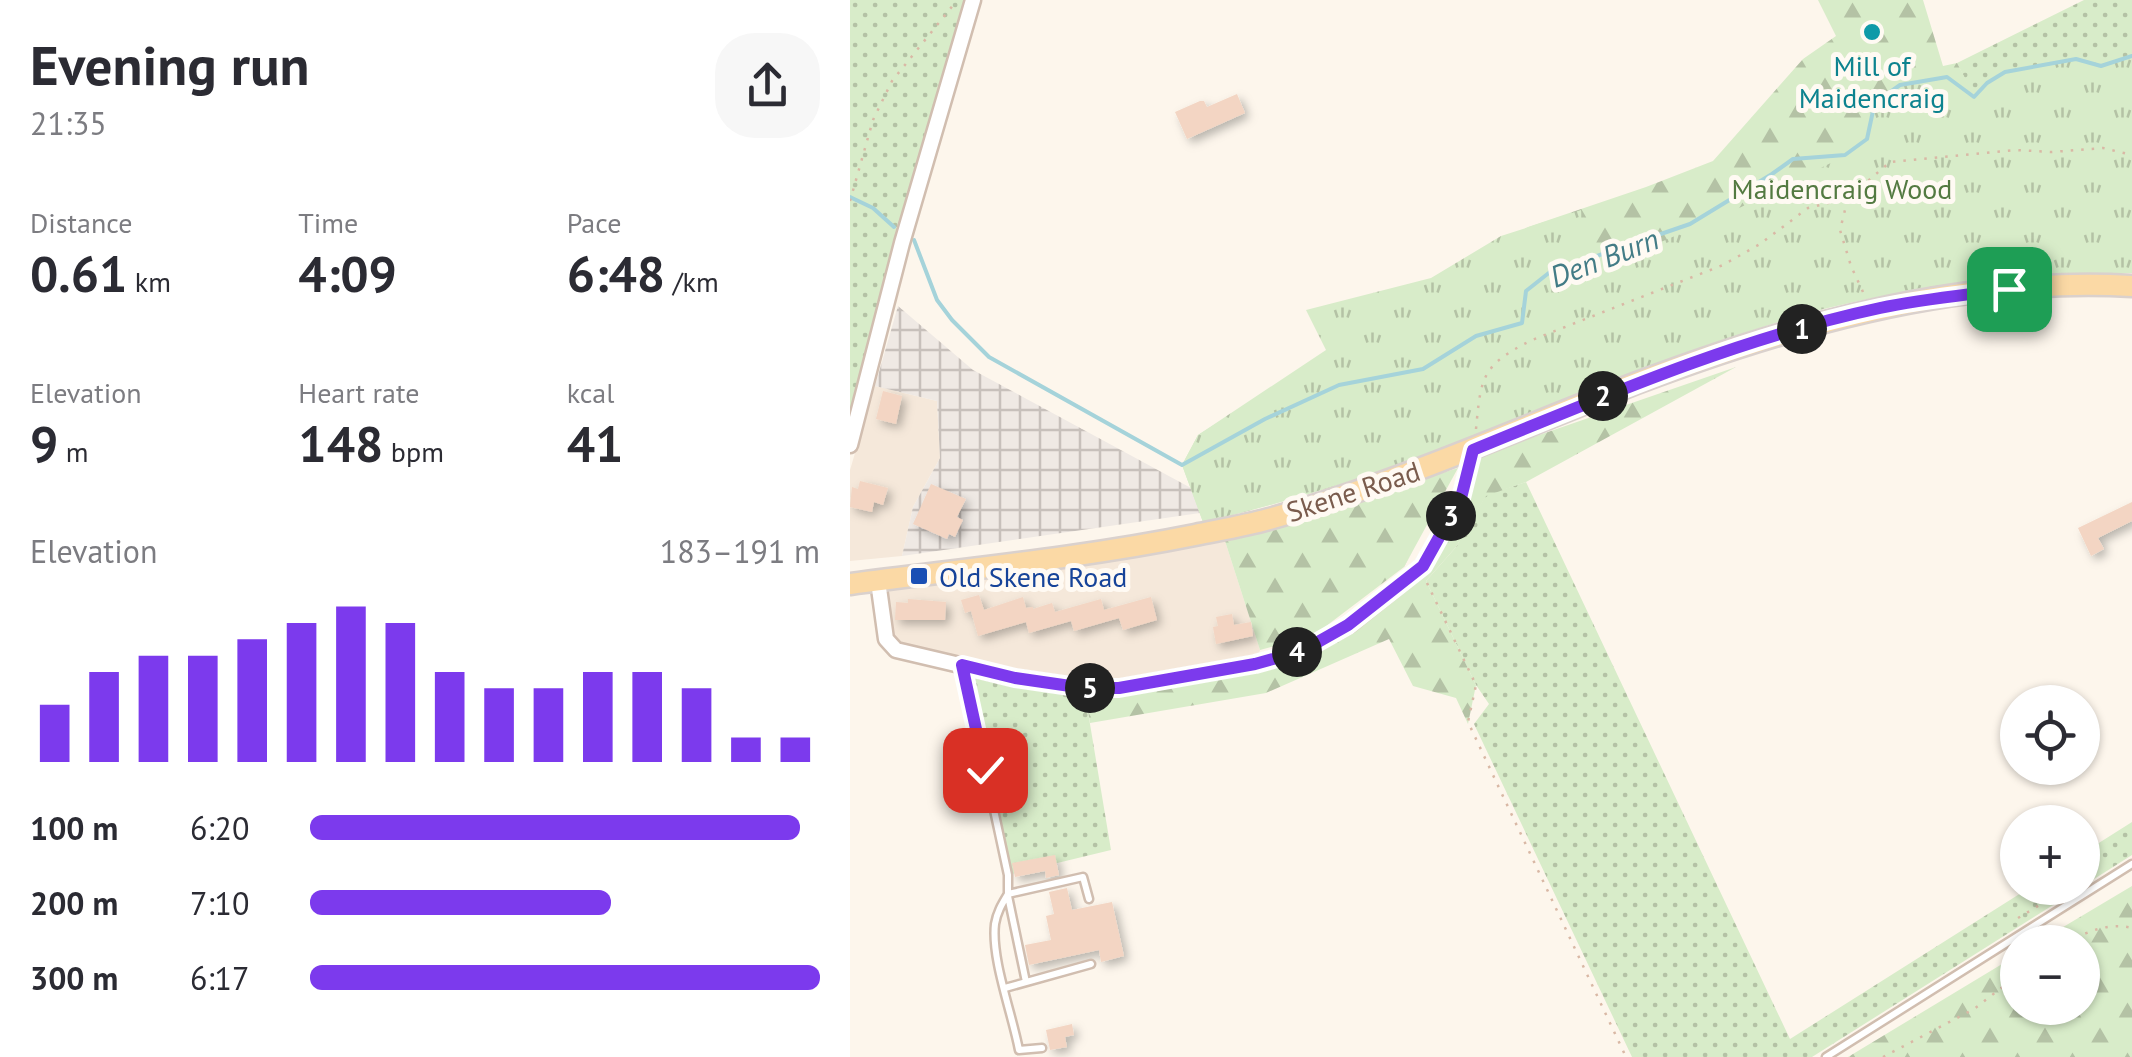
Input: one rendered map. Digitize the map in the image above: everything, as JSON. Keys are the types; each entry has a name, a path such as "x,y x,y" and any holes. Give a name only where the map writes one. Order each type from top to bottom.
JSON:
{"main road":[{"name":"Skene Road","path":"850,584 1138,546 1266,520 1392,480 1474,443 1754,342 1879,308 2009,289 2132,286"}],"street":[{"path":"850,445 902,244 973,0"},
{"path":"878,580 884,631 891,644 902,652 1015,678 1084,688 1119,688 1255,664 1302,651 1348,625 1420,568 1461,498 1474,443"}],"lane":[{"path":"962,665 1008,874 1008,894 1026,982"},
{"path":"1826,1057 2132,864"},
{"path":"1042,1048 1020,1050 1000,970 995,926 998,911 1008,894 1083,878 1089,899"},
{"path":"1005,988 1091,964"}],"path":[{"path":"850,201 873,120 892,81 954,4"},
{"path":"1474,443 1480,383 1503,354 1723,265 1760,244 1808,208 1848,198 1890,162 2016,150 2102,148 2132,155"},
{"path":"1848,198 1840,230 1866,299"},
{"path":"1420,568 1476,685 1468,722 1626,1057"},
{"path":"2018,918 2040,905"},
{"path":"2100,929 2117,924 2132,928"},
{"path":"1883,1057 1974,1009 2000,989"}],"shaded area":[{"path":"898,306 973,370 1191,488 1200,513 902,556 913,507 940,458 937,401 875,386"},
{"path":"875,386 937,401 940,458 913,507 902,556 850,561 850,470"},
{"path":"1225,541 1260,650 1255,664 1084,688 896,650 878,581"}],"green space":[{"path":"850,0 973,0 850,411"},
{"name":"Maidencraig Wood","path":"1818,0 1923,0 1943,66 1957,63 2066,266 1889,295 1783,320 1413,460 1203,522 1182,465 1198,435 1528,227 1713,161 1803,59 1836,36"},
{"path":"2084,0 2132,0 2132,150 1974,97 1957,63"},
{"name":"Maidencraig Wood","path":"2132,56 2132,273 1972,281 1837,305 1682,355 1383,470 1203,522 1182,465 1198,435 1326,350 1306,310 1431,278 1501,236 1581,210 1600,268 1731,212 1845,156 1867,139 1873,111 1900,85 1947,77 1974,96 2005,72 2076,59 2101,66"},
{"path":"1736,367 1526,482 1486,496 1456,547 1426,581 1476,685 1468,724 1456,698 1413,686 1389,639 1266,693 1090,723 1084,688 1302,651 1423,566 1461,498 1470,459"},
{"path":"1458,468 1404,567 1313,636 1260,650 1225,541"},
{"path":"1526,482 1790,1039 2002,905 2053,905 2021,925 2000,925 2000,938 1812,1057 1632,1057 1474,724 1489,704 1426,581 1456,547 1486,495"},
{"path":"962,665 1084,688 1111,850 1008,875"},
{"path":"2132,822 2132,855 2100,875 2100,842"},
{"path":"2132,886 2132,1057 1848,1057 2000,965 2000,1025 2100,1025 2100,925 2067,925"}],"building":[{"path":"1237,94 1245,113 1187,139 1175,112 1200,101 1207,107"},
{"path":"883,391 902,396 896,424 876,419"},
{"path":"860,481 888,488 883,505 874,502 872,512 850,507 852,487 858,489"},
{"path":"931,484 966,499 957,517 963,520 955,537 949,534 947,539 913,524"},
{"path":"2132,502 2132,521 2098,538 2104,549 2091,556 2078,528"},
{"path":"979,595 984,610 1023,597 1026,608 1052,603 1055,612 1101,599 1104,610 1151,597 1157,620 1123,630 1119,618 1074,631 1071,621 1029,633 1026,622 978,636 971,611 965,613 961,600"},
{"path":"908,599 946,602 945,620 895,620 896,602 908,603"},
{"path":"1232,614 1234,625 1251,622 1253,636 1216,644 1216,617"},
{"path":"1055,855 1059,875 1046,878 1045,871 1015,877 1012,863"},
{"path":"1067,888 1072,910 1112,902 1124,956 1101,962 1099,950 1029,965 1025,945 1051,940 1046,916 1054,914 1049,892"},
{"path":"1072,1024 1074,1035 1065,1037 1067,1047 1050,1050 1046,1030"}],"waterway":[{"name":"Den Burn","path":"914,240 937,300 989,357 1182,465 1265,419 1339,385 1423,369 1476,336 1522,323 1526,291 1550,272 1690,224 1793,159 1845,155 1867,139 1873,111 1900,85 1947,77 1974,97 2005,72 2076,59 2101,66 2132,56"},
{"name":"Den Burn","path":"850,197 873,208 894,227"}],"place":[{"name":"Mill of Maidencraig","path":"1872,32"},
{"name":"Old Skene Road","path":"919,576"}],"route":[{"path":"985,770 962,665 1015,678 1084,688 1119,688 1255,664 1302,651 1348,625 1423,566 1461,498 1473,450 1619,390 1754,342 1879,308 2009,289"}]}
